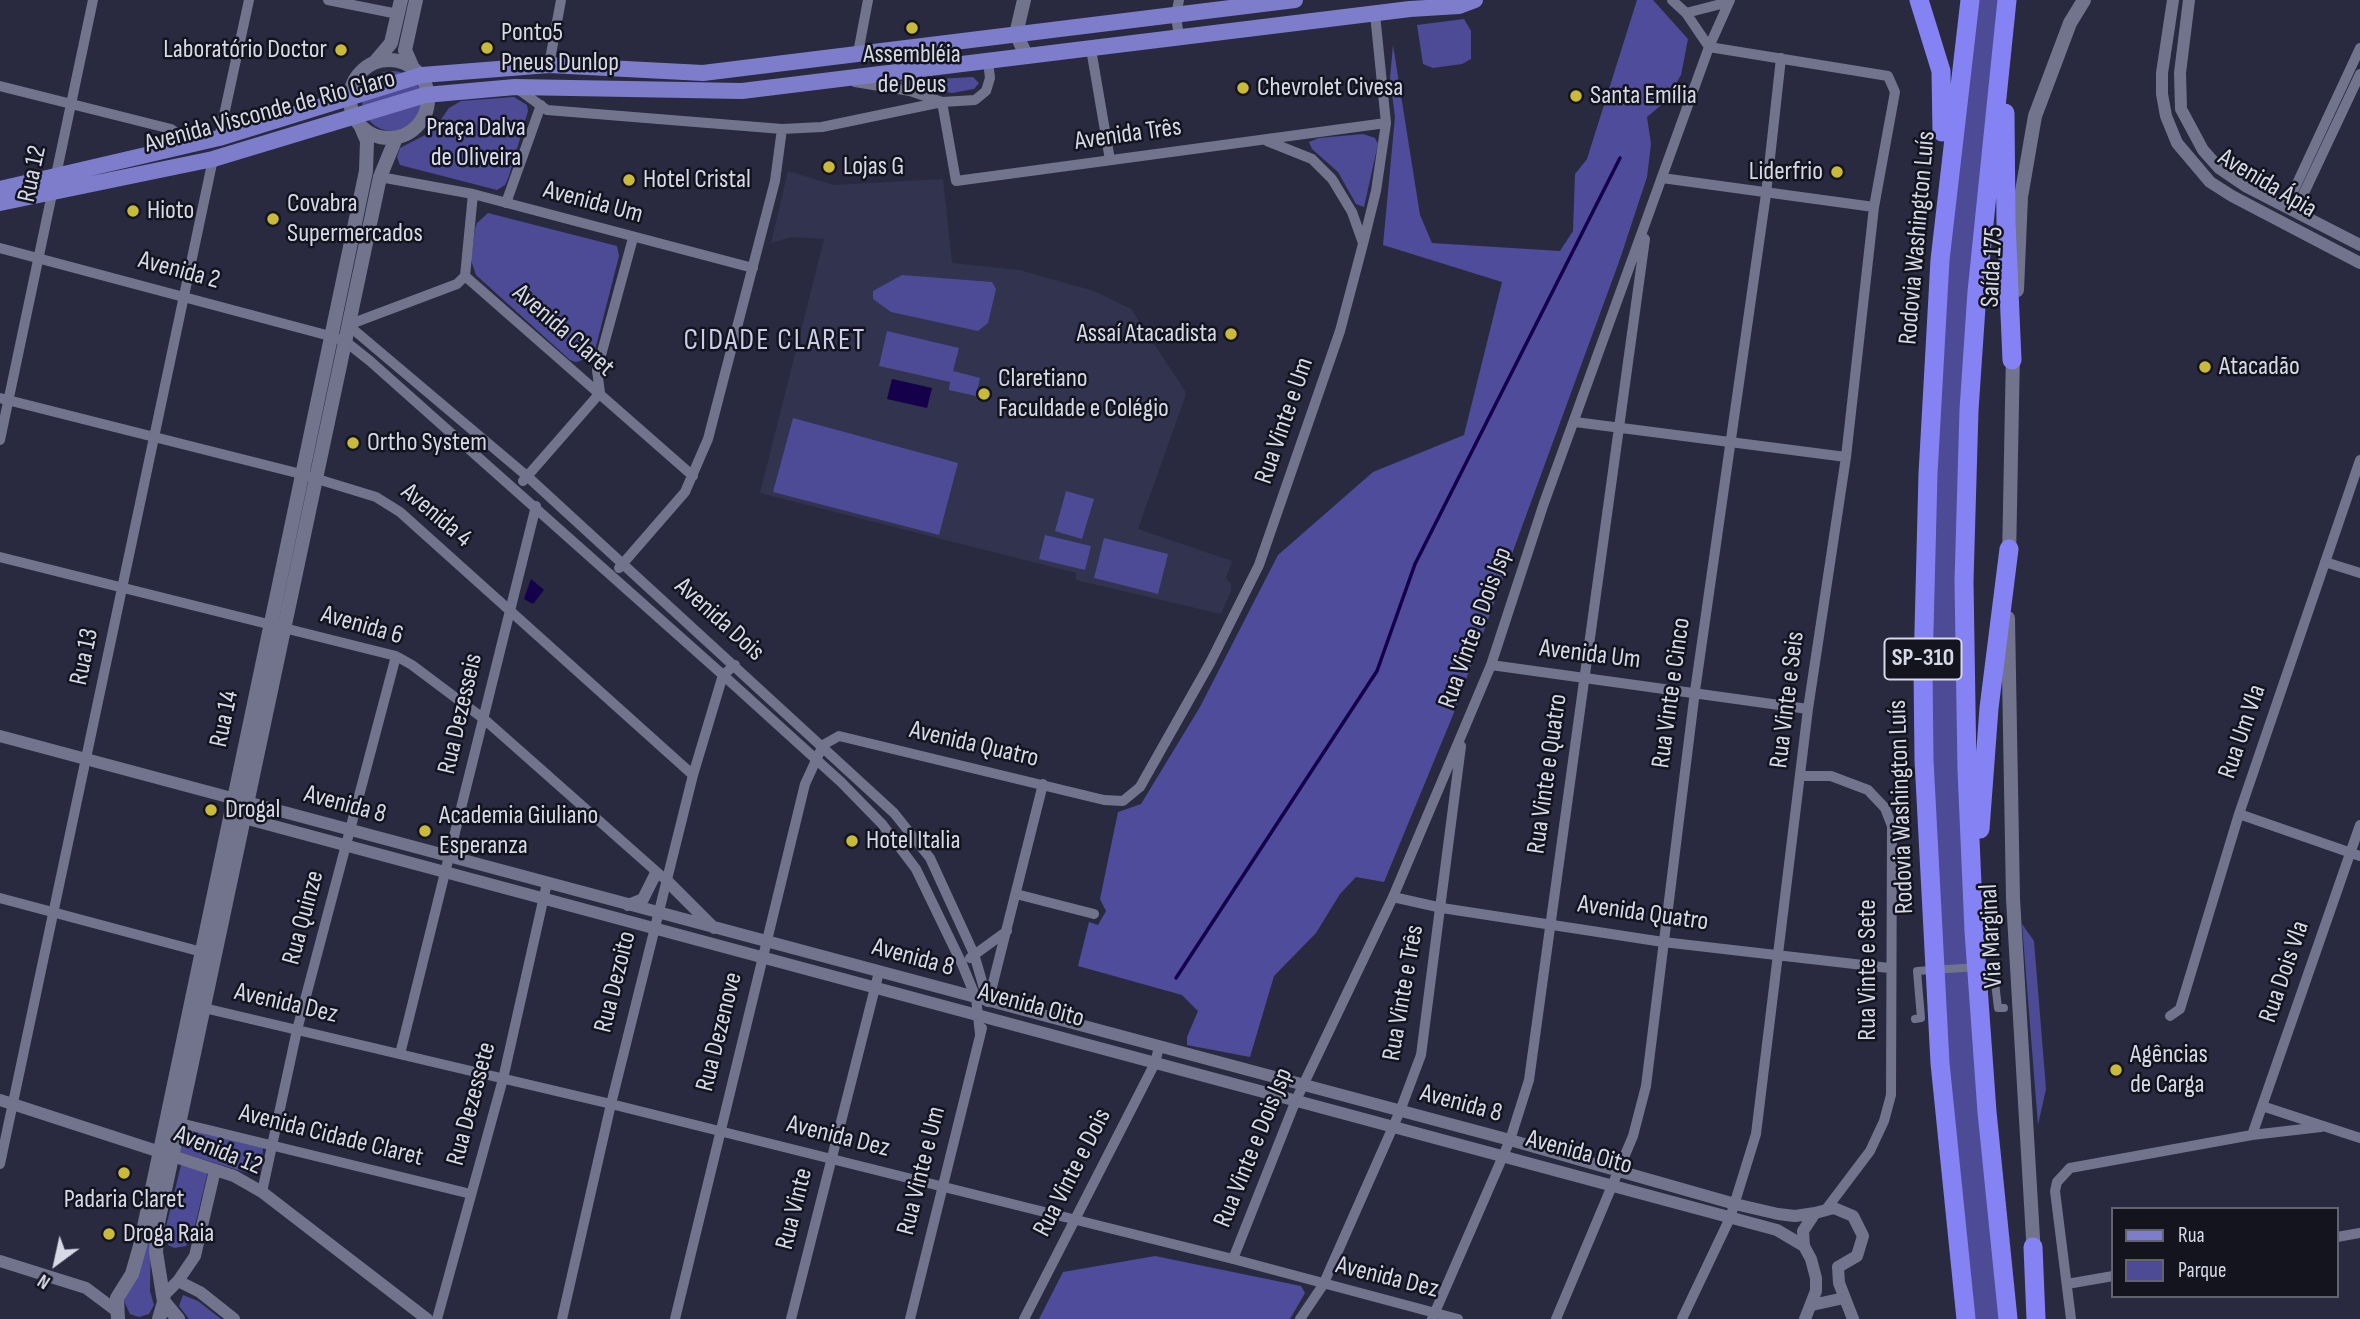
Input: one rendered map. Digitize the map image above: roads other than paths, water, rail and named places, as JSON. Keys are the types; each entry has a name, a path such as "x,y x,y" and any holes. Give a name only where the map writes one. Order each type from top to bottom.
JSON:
{"highway":[{"path":"1919,0 1941,71 1943,102 1940,260"},
{"name":"Rodovia Washington Luís","path":"1966,1319 1940,1063 1924,760 1927,509 1940,260 1969,0"},
{"name":"SP-310","path":"2007,0 1969,410 1964,581 1967,770 1974,931 1987,1112 2008,1319"},
{"path":"2004,24 2006,223 2012,360"},
{"path":"1974,931 1988,720 2009,549"},
{"path":"2033,1247 2038,1319"}],"main road":[{"path":"357,122 374,135 396,138 409,134 422,121 429,106 429,94 405,50 416,0"},
{"path":"1024,0 1016,34 1027,57"},
{"name":"Avenida Visconde de Rio Claro","path":"0,189 219,138 349,98 417,71 549,65 703,73 1133,20 1177,7 1208,11 1295,0"},
{"name":"Avenida Visconde de Rio Claro","path":"0,203 213,159 357,122 429,94 515,87 742,91 1214,34 1375,7 1407,4 1459,6 1475,0"},
{"name":"Saída 175","path":"2009,549 2012,360 2025,166 2035,116 2046,84 2070,23 2084,0"},
{"path":"349,98 357,75 375,62 391,43 400,7"},
{"path":"1208,11 1206,21 1214,34"},
{"path":"1133,20 1140,31 1133,44"},
{"path":"375,62 396,59 417,71"},
{"name":"Rua 14","path":"159,1319 164,1299 156,1242 166,1153 202,952 366,172 367,141 349,98"},
{"name":"Rua 14","path":"120,1316 117,1298 132,1274 166,1153 180,1123 380,177 396,138"},
{"name":"Via Marginal","path":"2009,549 2007,705 2013,899 2033,1247"},
{"path":"164,1299 178,1319"}],"street":[{"name":"Rua 12","path":"0,440 4,399 39,258 93,0"},
{"path":"219,138 249,0"},
{"path":"328,0 400,7"},
{"path":"549,65 561,0"},
{"path":"859,53 868,0"},
{"path":"1672,0 1686,13 1709,47 1781,58"},
{"name":"Avenida Ápia","path":"2173,0 2162,73 2162,94 2166,116 2177,143 2210,182 2360,263"},
{"name":"Avenida Ápia","path":"2189,0 2180,73 2181,109 2191,133 2219,168 2246,187 2360,245"},
{"path":"1686,13 1729,1"},
{"name":"Rua Vinte e Dois Jsp","path":"1233,1259 1296,1100 1393,897 1491,665 1544,503 1709,47 1729,1"},
{"path":"1177,7 1179,38"},
{"name":"Rua Vinte e Um","path":"1117,802 1128,799 1140,787 1254,579 1340,331 1376,191 1386,123 1375,7"},
{"path":"2291,209 2360,48"},
{"path":"1091,49 1110,160"},
{"name":"Rua Vinte e Seis","path":"1682,1319 1730,1218 1756,1134 1776,954 1802,776 1808,709 1846,457 1874,207 1895,92 1888,76 1781,58"},
{"name":"Rua Vinte e Cinco","path":"1556,1319 1633,1136 1646,1086 1662,942 1729,442 1766,194 1781,58"},
{"path":"515,87 547,110 782,129 822,127 942,102 975,100 986,91 990,78 988,62"},
{"path":"2291,209 2360,74"},
{"path":"828,81 875,84 942,102"},
{"path":"0,86 171,129 191,145"},
{"name":"Avenida Três","path":"942,102 956,181 1386,123"},
{"path":"506,204 541,105"},
{"path":"613,575 685,492 708,439 775,181 782,129"},
{"path":"1264,139 1312,159 1332,179 1352,212 1363,244"},
{"name":"Rua 13","path":"0,1164 6,1102 54,912 213,159"},
{"name":"Avenida Um","path":"380,177 473,194 753,268"},
{"path":"1662,178 1874,207"},
{"path":"348,325 457,284 465,276 473,194"},
{"name":"Rua Vinte e Quatro","path":"1433,1316 1510,1140 1529,1080 1648,219"},
{"path":"516,488 600,393 597,370 633,238"},
{"name":"Avenida 2","path":"0,248 345,341"},
{"name":"Avenida Claret","path":"465,276 693,476"},
{"name":"Avenida Dois","path":"348,325 528,477 736,665 894,813 930,858 974,954 982,1000"},
{"name":"Avenida Dois","path":"345,341 613,575 816,759 881,824 916,869 982,1000"},
{"name":"Avenida 4","path":"4,399 301,474 376,496 400,512 693,775"},
{"path":"1574,422 1846,457"},
{"name":"Rua Um Vla","path":"2170,1016 2180,1009 2239,814 2360,460"},
{"name":"Rua Dezesseis","path":"400,1054 536,506"},
{"name":"Avenida 6","path":"0,557 396,656 484,719 667,881"},
{"path":"2325,562 2360,573"},
{"path":"710,663 720,653"},
{"name":"Rua Quinze","path":"262,1192 297,1030 348,846 396,656"},
{"path":"723,675 736,665"},
{"name":"Avenida Um","path":"1491,665 1695,691 1808,709"},
{"name":"Rua Dezoito","path":"562,1319 654,928 693,775 723,675"},
{"name":"Rua Vinte e Três","path":"1300,1319 1323,1285 1400,1111 1421,1055 1442,908 1462,734"},
{"name":"Avenida 8","path":"0,736 1510,1140 1735,1204 1795,1216 1821,1211"},
{"name":"Avenida Quatro","path":"823,745 839,736 1117,802"},
{"name":"Rua Dezenove","path":"675,1319 807,775 823,745"},
{"name":"Rua Vinte e Sete","path":"1802,776 1831,776 1868,790 1885,808 1892,826 1889,968 1891,1059 1888,1107 1870,1150 1821,1211"},
{"path":"982,1000 1007,931 1043,784"},
{"path":"2239,814 2355,854"},
{"name":"Avenida Oito","path":"244,818 1613,1185 1777,1230 1804,1246"},
{"name":"Rua Dois Vla","path":"2252,1135 2355,854 2360,825"},
{"path":"628,905 643,899 651,869 672,858"},
{"path":"667,881 715,928"},
{"name":"Rua Dezessete","path":"437,1319 503,1079 547,883"},
{"path":"1016,894 1094,914"},
{"name":"Avenida Quatro","path":"1393,897 1442,908 1662,942 1889,968"},
{"path":"0,898 202,952"},
{"path":"962,964 1007,931"},
{"path":"1915,1018 1921,1018 1917,971 1993,966 1998,1008 2004,1008"},
{"name":"Rua Vinte","path":"791,1319 879,972"},
{"name":"Rua Vinte e Um","path":"910,1319 980,1034 982,1000"},
{"name":"Avenida Dez","path":"204,1008 720,1131 1233,1259 1433,1316 1458,1319"},
{"path":"1098,1047 1101,1031"},
{"name":"Rua Vinte e Dois","path":"1024,1319 1155,1063 1159,1047"},
{"name":"Avenida 12","path":"6,1102 234,1176 262,1192 427,1319"},
{"path":"2262,1106 2360,1138"},
{"name":"Avenida Cidade Claret","path":"180,1123 471,1194"},
{"path":"2071,1319 2055,1191 2057,1182 2070,1168 2252,1135 2321,1127"},
{"path":"164,1299 195,1256 215,1170"},
{"path":"1805,1319 1812,1305 1816,1278 1804,1246 1803,1231 1821,1211 1848,1212 1861,1228 1860,1250 1852,1261 1838,1267 1844,1298 1853,1319"},
{"path":"2339,1237 2360,1233"},
{"path":"0,1261 86,1288 120,1316"},
{"path":"2067,1283 2112,1276"},
{"path":"178,1281 200,1292 234,1319"},
{"path":"1812,1305 1844,1298"}],"waterway":[{"path":"1176,978 1377,671 1415,564 1620,158"}],"place":[{"name":"Assembléia de Deus","path":"912,28"},
{"name":"Ponto5 Pneus Dunlop","path":"487,48"},
{"name":"Laboratório Doctor","path":"341,50"},
{"name":"Chevrolet Civesa","path":"1243,88"},
{"name":"Santa Emília","path":"1576,96"},
{"name":"Lojas G","path":"829,167"},
{"name":"Liderfrio","path":"1837,172"},
{"name":"Hotel Cristal","path":"629,180"},
{"name":"Hioto","path":"133,211"},
{"name":"Covabra Supermercados","path":"273,219"},
{"name":"Assaí Atacadista","path":"1231,334"},
{"name":"Atacadão","path":"2205,367"},
{"name":"Claretiano Faculdade e Colégio","path":"984,394"},
{"name":"Ortho System","path":"353,443"},
{"name":"Drogal","path":"211,810"},
{"name":"Academia Giuliano Esperanza","path":"425,831"},
{"name":"Hotel Italia","path":"852,841"},
{"name":"Agências de Carga","path":"2116,1070"},
{"name":"Padaria Claret","path":"124,1173"},
{"name":"Droga Raia","path":"109,1234"}],"district":[{"name":"CIDADE CLARET","path":"775,341"}],"park label":[{"name":"Praça Dalva de Oliveira","path":"476,143"}]}
